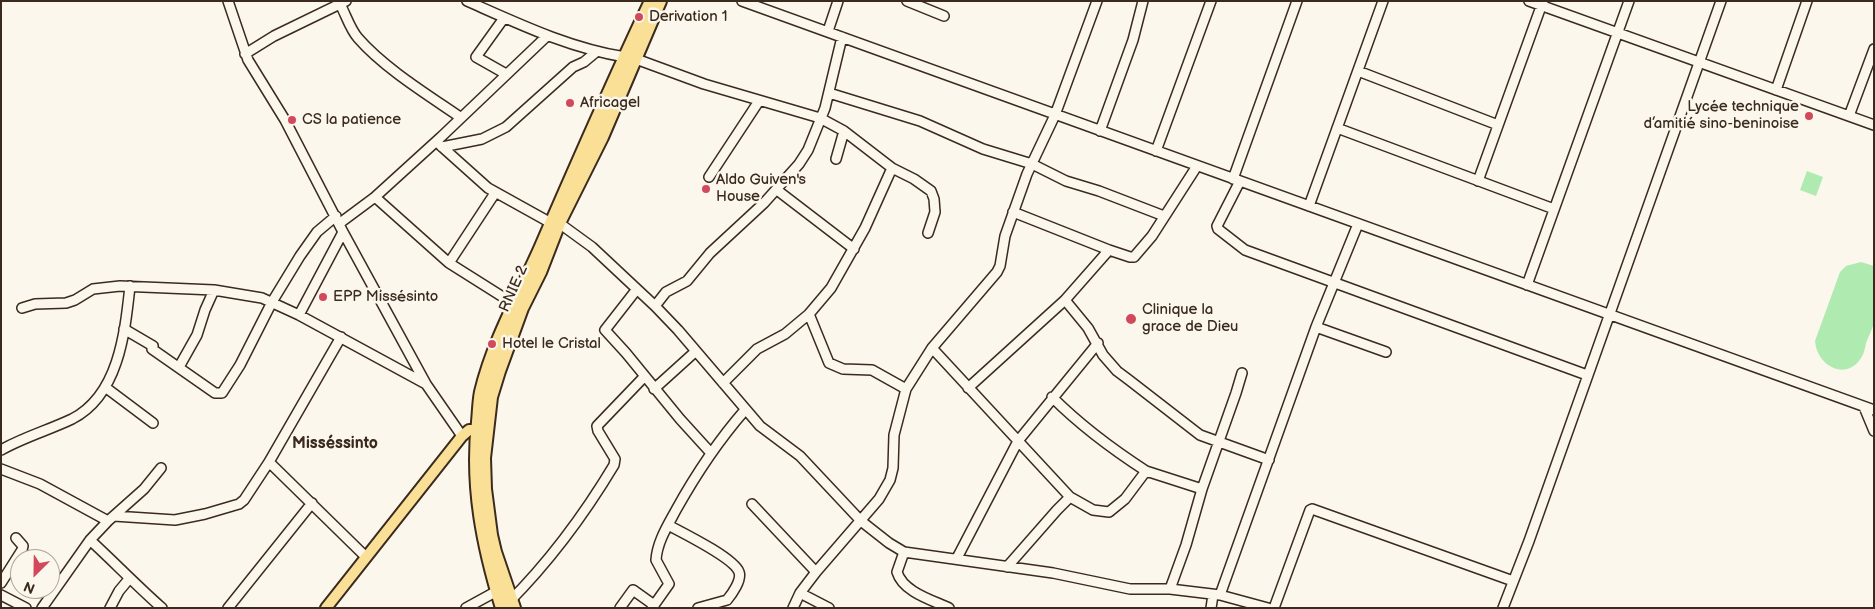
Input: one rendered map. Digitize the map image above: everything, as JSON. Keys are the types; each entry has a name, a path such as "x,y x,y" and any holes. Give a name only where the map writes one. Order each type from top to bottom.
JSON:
{"highway":[{"name":"RNIE 2","path":"508,606 491,534 485,489 481,393 492,356 514,304 602,137 651,1"},
{"name":"RNIE 2","path":"630,58 660,1"},
{"name":"RNIE 2","path":"508,606 497,591 482,529 477,494 475,458 499,371 522,308 540,272 555,223"}],"main road":[{"path":"326,608 462,436 469,430 482,430"}],"street":[{"path":"228,1 245,54 285,120 426,384 462,436"},
{"path":"467,1 547,36 596,52 630,58 820,118 844,131 892,168 914,179 930,190 934,199 935,212 928,233"},
{"path":"742,1 1874,410"},
{"path":"828,31 838,1"},
{"path":"907,1 944,16"},
{"path":"793,608 800,593 816,572 879,499 890,480 894,435 906,389 932,348 1000,266 1005,236 1032,164 1055,115 1097,1"},
{"path":"1100,131 1133,40 1143,1"},
{"path":"1156,151 1211,1"},
{"path":"1297,1 1236,180 1217,224 1218,229 1250,252 1334,281 1587,375"},
{"path":"1309,206 1383,1"},
{"path":"1529,1 1542,3 1617,33 1874,125"},
{"path":"1527,285 1629,1"},
{"path":"1503,608 1529,541 1721,1"},
{"path":"1776,90 1807,1"},
{"path":"245,54 274,36 343,3 353,31 370,49 413,85 460,117"},
{"path":"1478,181 1542,3"},
{"path":"504,18 476,57 506,74"},
{"path":"124,329 153,346 152,348 215,393 222,393 240,365 272,302 310,241 338,220 375,197 439,144 460,117 547,36"},
{"path":"655,306 666,292 687,281 710,254 777,190 804,157 829,93 842,37"},
{"path":"1849,116 1874,49"},
{"path":"439,144 482,139 506,127 573,67 584,62 596,52"},
{"path":"1358,71 1498,124"},
{"path":"829,93 903,114 983,149 1032,164 1066,181 1099,191 1164,216"},
{"path":"709,177 759,100"},
{"path":"1338,128 1554,209"},
{"path":"836,159 844,131"},
{"path":"439,144 476,178 496,193 555,223 592,247 655,306 760,426 800,456 861,521 904,552 1053,573 1130,589 1170,588 1217,595 1268,608"},
{"path":"1014,212 1109,250 1134,257 1152,236 1197,166"},
{"path":"723,383 757,349 785,334 809,314 831,288 854,249 892,168"},
{"path":"777,190 854,249"},
{"path":"449,263 496,193"},
{"path":"375,197 449,263 514,304"},
{"path":"1211,608 1268,460 1316,327 1358,224"},
{"path":"300,315 344,232"},
{"path":"968,388 1065,300 1109,250"},
{"path":"22,308 35,304 66,303 76,300 90,291 101,288 130,286 214,290 262,298 300,315 426,384"},
{"path":"1,450 32,434 78,415 95,400 105,387 113,371 124,329 130,286"},
{"path":"636,289 605,330 710,452"},
{"path":"178,367 197,335 214,290"},
{"path":"1065,300 1098,343 1103,355 1117,371 1188,427 1219,442 1268,460"},
{"path":"809,314 830,363 843,369 872,370 906,389"},
{"path":"1316,327 1386,352"},
{"path":"2,470 40,484 111,518 175,520 239,504 244,500 269,462 341,338"},
{"path":"957,558 1018,441 1098,343"},
{"path":"932,348 1070,497 1093,510 1109,512 1130,494 1146,471"},
{"path":"654,389 696,351"},
{"path":"1170,588 1186,545 1202,488 1242,373"},
{"path":"508,606 570,533 614,465 614,459 597,426 644,377"},
{"path":"105,387 153,423"},
{"path":"1052,397 1070,416 1146,471 1202,488"},
{"path":"1864,407 1874,431"},
{"path":"620,608 633,590 653,606 669,584 656,560 662,538 710,452 745,410"},
{"path":"269,462 366,557"},
{"path":"42,608 90,540 111,518 144,489 161,468"},
{"path":"1007,567 1056,510 1070,497"},
{"path":"228,608 312,504"},
{"path":"752,504 816,572"},
{"path":"1274,608 1310,510 1312,509 1513,581"},
{"path":"668,525 717,552 740,572 740,578 727,600 698,608"},
{"path":"1,583 23,548 16,538"},
{"path":"90,540 129,579 162,608"},
{"path":"904,552 897,572 903,583 920,594 949,608"},
{"path":"110,608 119,591 129,579"},
{"path":"466,608 497,591"},
{"path":"800,593 829,608"},
{"path":"1,595 26,608"}],"green space":[{"path":"1807,171 1823,177 1816,196 1800,190"},
{"path":"1861,262 1874,266 1874,321 1861,358 1855,365 1841,370 1833,368 1821,358 1815,341 1840,272 1846,266"}],"place":[{"name":"Derivation 1","path":"639,17"},
{"name":"Africagel","path":"570,103"},
{"name":"Lycée technique d’amitié sino-beninoise","path":"1809,116"},
{"name":"CS la patience","path":"292,120"},
{"name":"Aldo Guiven's House","path":"706,189"},
{"name":"EPP Missésinto","path":"323,297"},
{"name":"Clinique la grace de Dieu","path":"1131,319"},
{"name":"Hotel le Cristal","path":"492,344"}],"district":[{"name":"Misséssinto","path":"335,444"}]}
